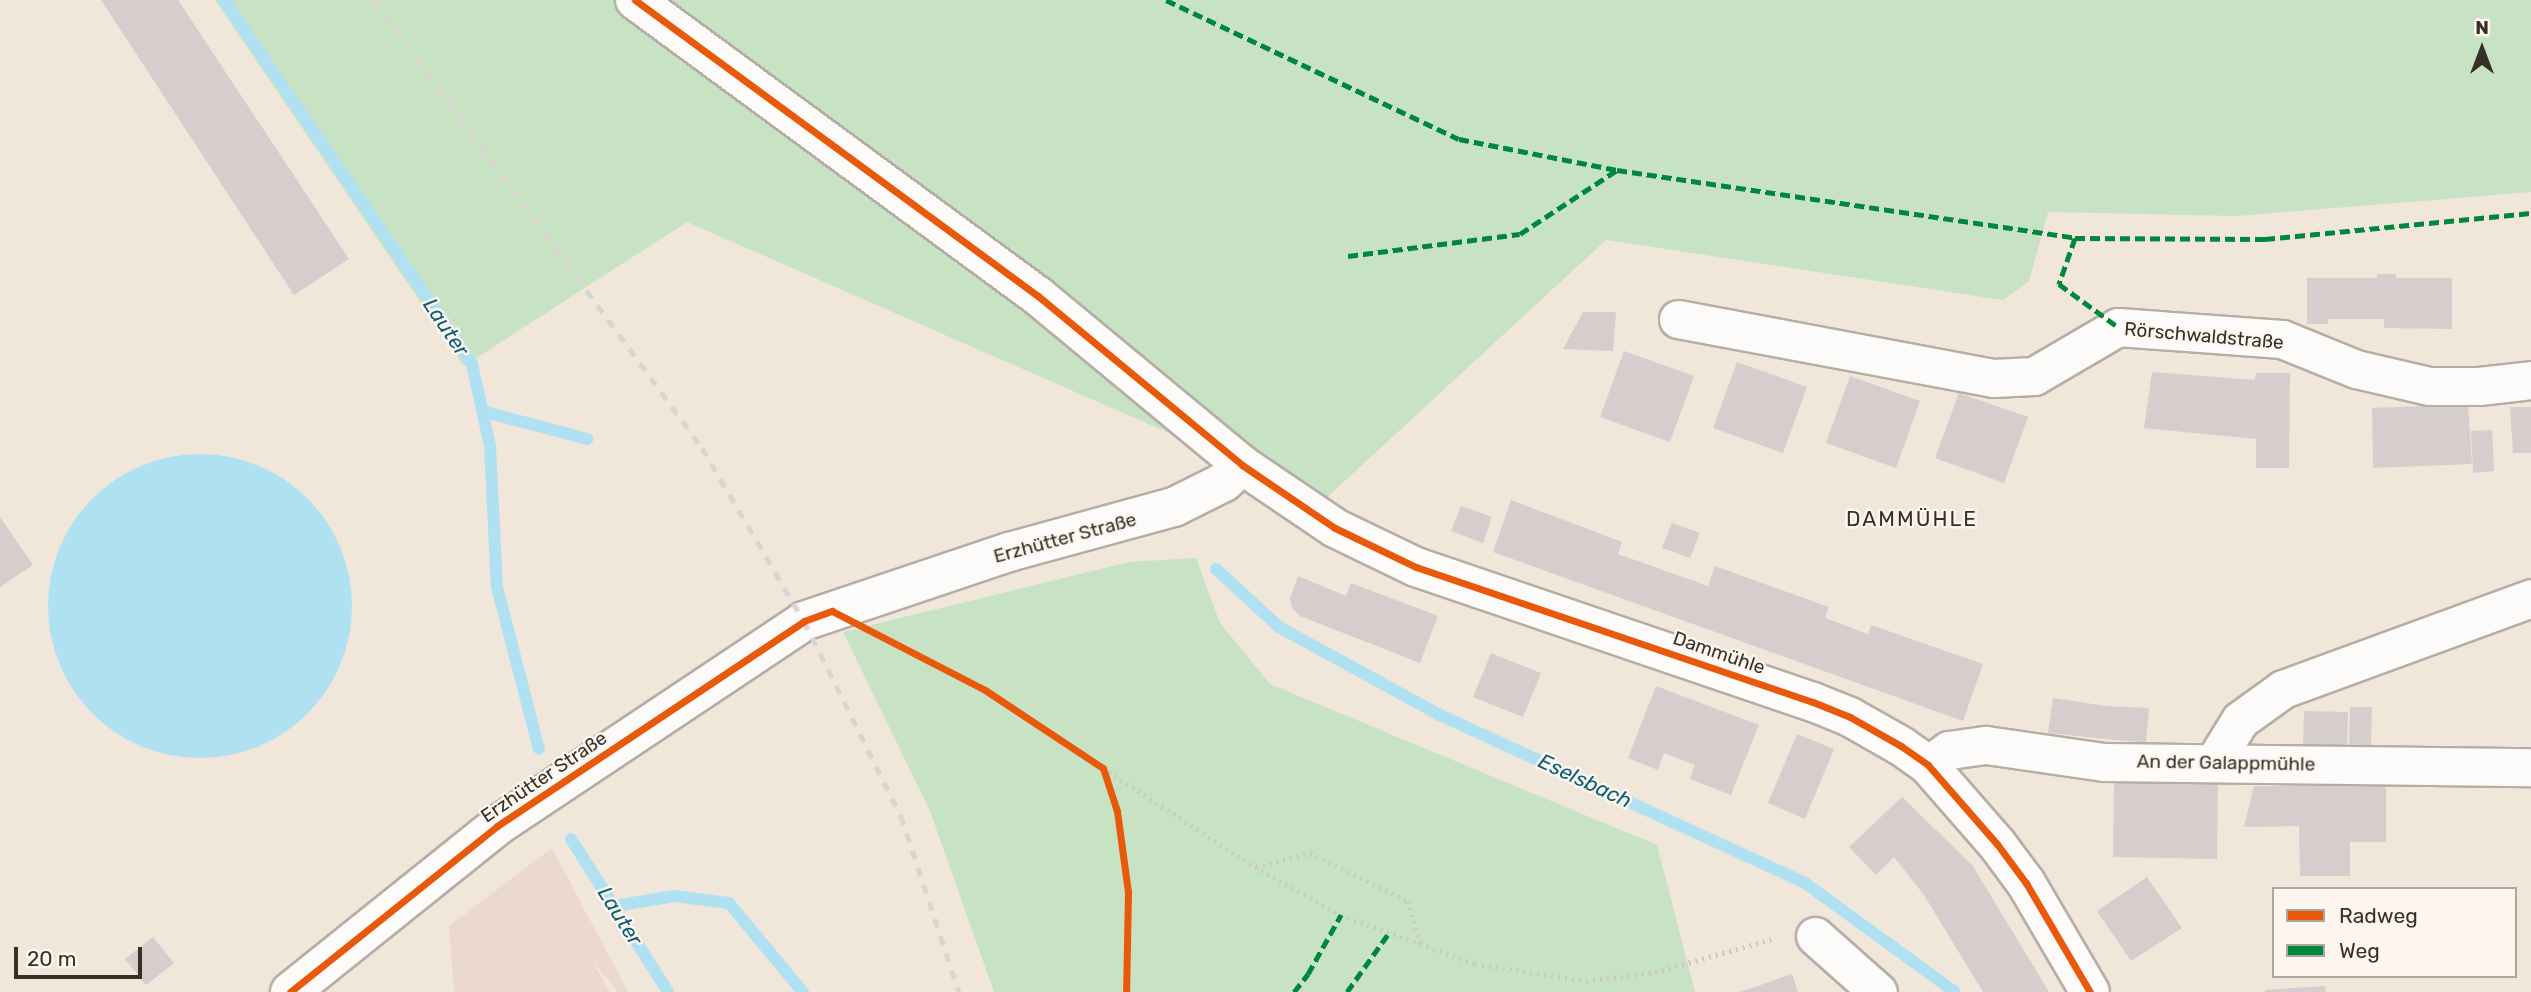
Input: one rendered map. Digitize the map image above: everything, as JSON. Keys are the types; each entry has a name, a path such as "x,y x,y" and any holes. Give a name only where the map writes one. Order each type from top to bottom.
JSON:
{"street":[{"name":"Dammühle","path":"635,0 1038,296 1242,465 1310,513 1371,548 1416,567 1813,702 1876,731 1928,765 1965,804 2026,883 2090,992"},
{"name":"Rörschwaldstraße","path":"1678,319 1993,378 2034,376 2118,327 2282,339 2356,369 2429,386 2479,386 2531,380"},
{"name":"Erzhütter Straße","path":"290,992 458,857 804,621 1009,552 1174,507 1223,482 1242,465"},
{"path":"2214,762 2240,720 2283,689 2531,598"},
{"name":"An der Galappmühle","path":"1928,765 1949,750 1973,745 2105,762 2531,767"},
{"path":"1815,936 1878,992"}],"path":[{"path":"1103,768 1255,867 1341,915 1475,964 1586,981 1655,972 1779,937 1815,936"},
{"path":"1255,867 1310,853 1408,901 1421,944"}],"shaded area":[{"path":"552,848 628,992 618,992 592,961 610,992 454,992 449,926"}],"green space":[{"path":"215,0 2531,0 2531,192 2236,216 2048,212 2029,281 2003,300 1606,240 1310,513 1242,465 687,222 464,366"},
{"path":"1196,558 1220,623 1270,684 1657,845 1695,992 994,992 930,811 843,632 1129,562"}],"water":[{"path":"200,454 230,457 258,466 284,480 307,499 326,522 340,548 349,576 352,606 349,636 340,664 326,690 307,713 284,732 258,746 230,755 200,758 170,755 142,746 116,732 93,713 74,690 60,664 51,636 48,606 51,576 60,548 74,522 93,499 116,480 142,466 170,457"}],"building":[{"path":"101,0 178,0 349,259 294,295"},
{"path":"2377,274 2396,274 2396,278 2452,278 2452,329 2384,328 2384,319 2328,319 2328,324 2307,324 2307,278 2377,278"},
{"path":"1583,312 1616,312 1613,351 1563,349"},
{"path":"1624,351 1694,376 1670,442 1600,417"},
{"path":"1737,362 1807,387 1783,453 1713,428"},
{"path":"2152,372 2255,380 2256,373 2290,373 2289,468 2256,468 2256,439 2144,428"},
{"path":"1850,376 1920,401 1896,468 1826,443"},
{"path":"1959,393 2028,417 2004,483 1935,458"},
{"path":"2468,404 2472,464 2373,468 2372,408"},
{"path":"2510,407 2531,407 2531,453 2513,453"},
{"path":"2492,430 2494,471 2473,473 2471,431"},
{"path":"1511,500 1622,542 1618,554 1708,586 1715,566 1829,607 1825,618 1868,634 1871,625 1983,664 1963,721 1493,552"},
{"path":"1461,506 1492,517 1483,543 1451,531"},
{"path":"0,517 33,565 0,587"},
{"path":"1672,523 1700,533 1690,558 1662,548"},
{"path":"1298,576 1346,596 1351,583 1438,616 1420,663 1300,616 1292,608 1290,598"},
{"path":"1491,653 1541,673 1523,717 1473,697"},
{"path":"1656,686 1759,725 1731,795 1690,779 1695,765 1664,753 1658,770 1628,758"},
{"path":"2053,698 2106,706 2149,708 2146,743 2048,733"},
{"path":"2350,707 2372,707 2371,749 2349,748"},
{"path":"2304,711 2348,712 2347,751 2303,750"},
{"path":"1797,734 1834,749 1805,819 1768,803"},
{"path":"2114,781 2218,782 2217,859 2113,857"},
{"path":"2254,786 2386,786 2386,842 2350,842 2350,876 2300,876 2299,826 2244,827"},
{"path":"1902,797 1973,866 2049,992 1983,992 1924,895 1894,857 1876,875 1849,847"},
{"path":"2147,877 2182,928 2131,961 2097,911"},
{"path":"153,937 174,963 146,985 125,959"},
{"path":"1792,974 1798,992 1740,992"},
{"path":"2325,986 2326,992 2265,992 2265,990"}],"waterway":[{"name":"Lauter","path":"224,0 472,364 490,446 497,587 539,749"},
{"name":"Eselsbach","path":"482,411 587,439"},
{"name":"Eselsbach","path":"1216,569 1279,627 1440,715 1805,883 1955,992"},
{"name":"Lauter","path":"571,839 668,992"},
{"path":"614,906 675,896 729,903 803,992"}],"railway":[{"path":"374,0 702,448 804,621 901,816 959,992"}],"marked path":[{"path":"1166,0 1459,139 1617,170 2075,238 2265,239 2531,213"},
{"path":"1348,256 1520,234 1617,170"},
{"path":"2075,238 2059,284 2118,327"},
{"path":"1294,992 1308,974 1341,915"},
{"path":"1347,992 1389,933"}],"cycle path":[{"path":"635,0 1038,296 1242,465 1335,528 1416,567 1813,702 1850,717 1901,746 1928,765 1997,844 2026,883 2090,992"},
{"path":"290,992 497,826 804,621 832,611 985,690 1103,768 1117,811 1128,892 1126,992"}],"district":[{"name":"DAMMÜHLE","path":"1912,519"}]}
